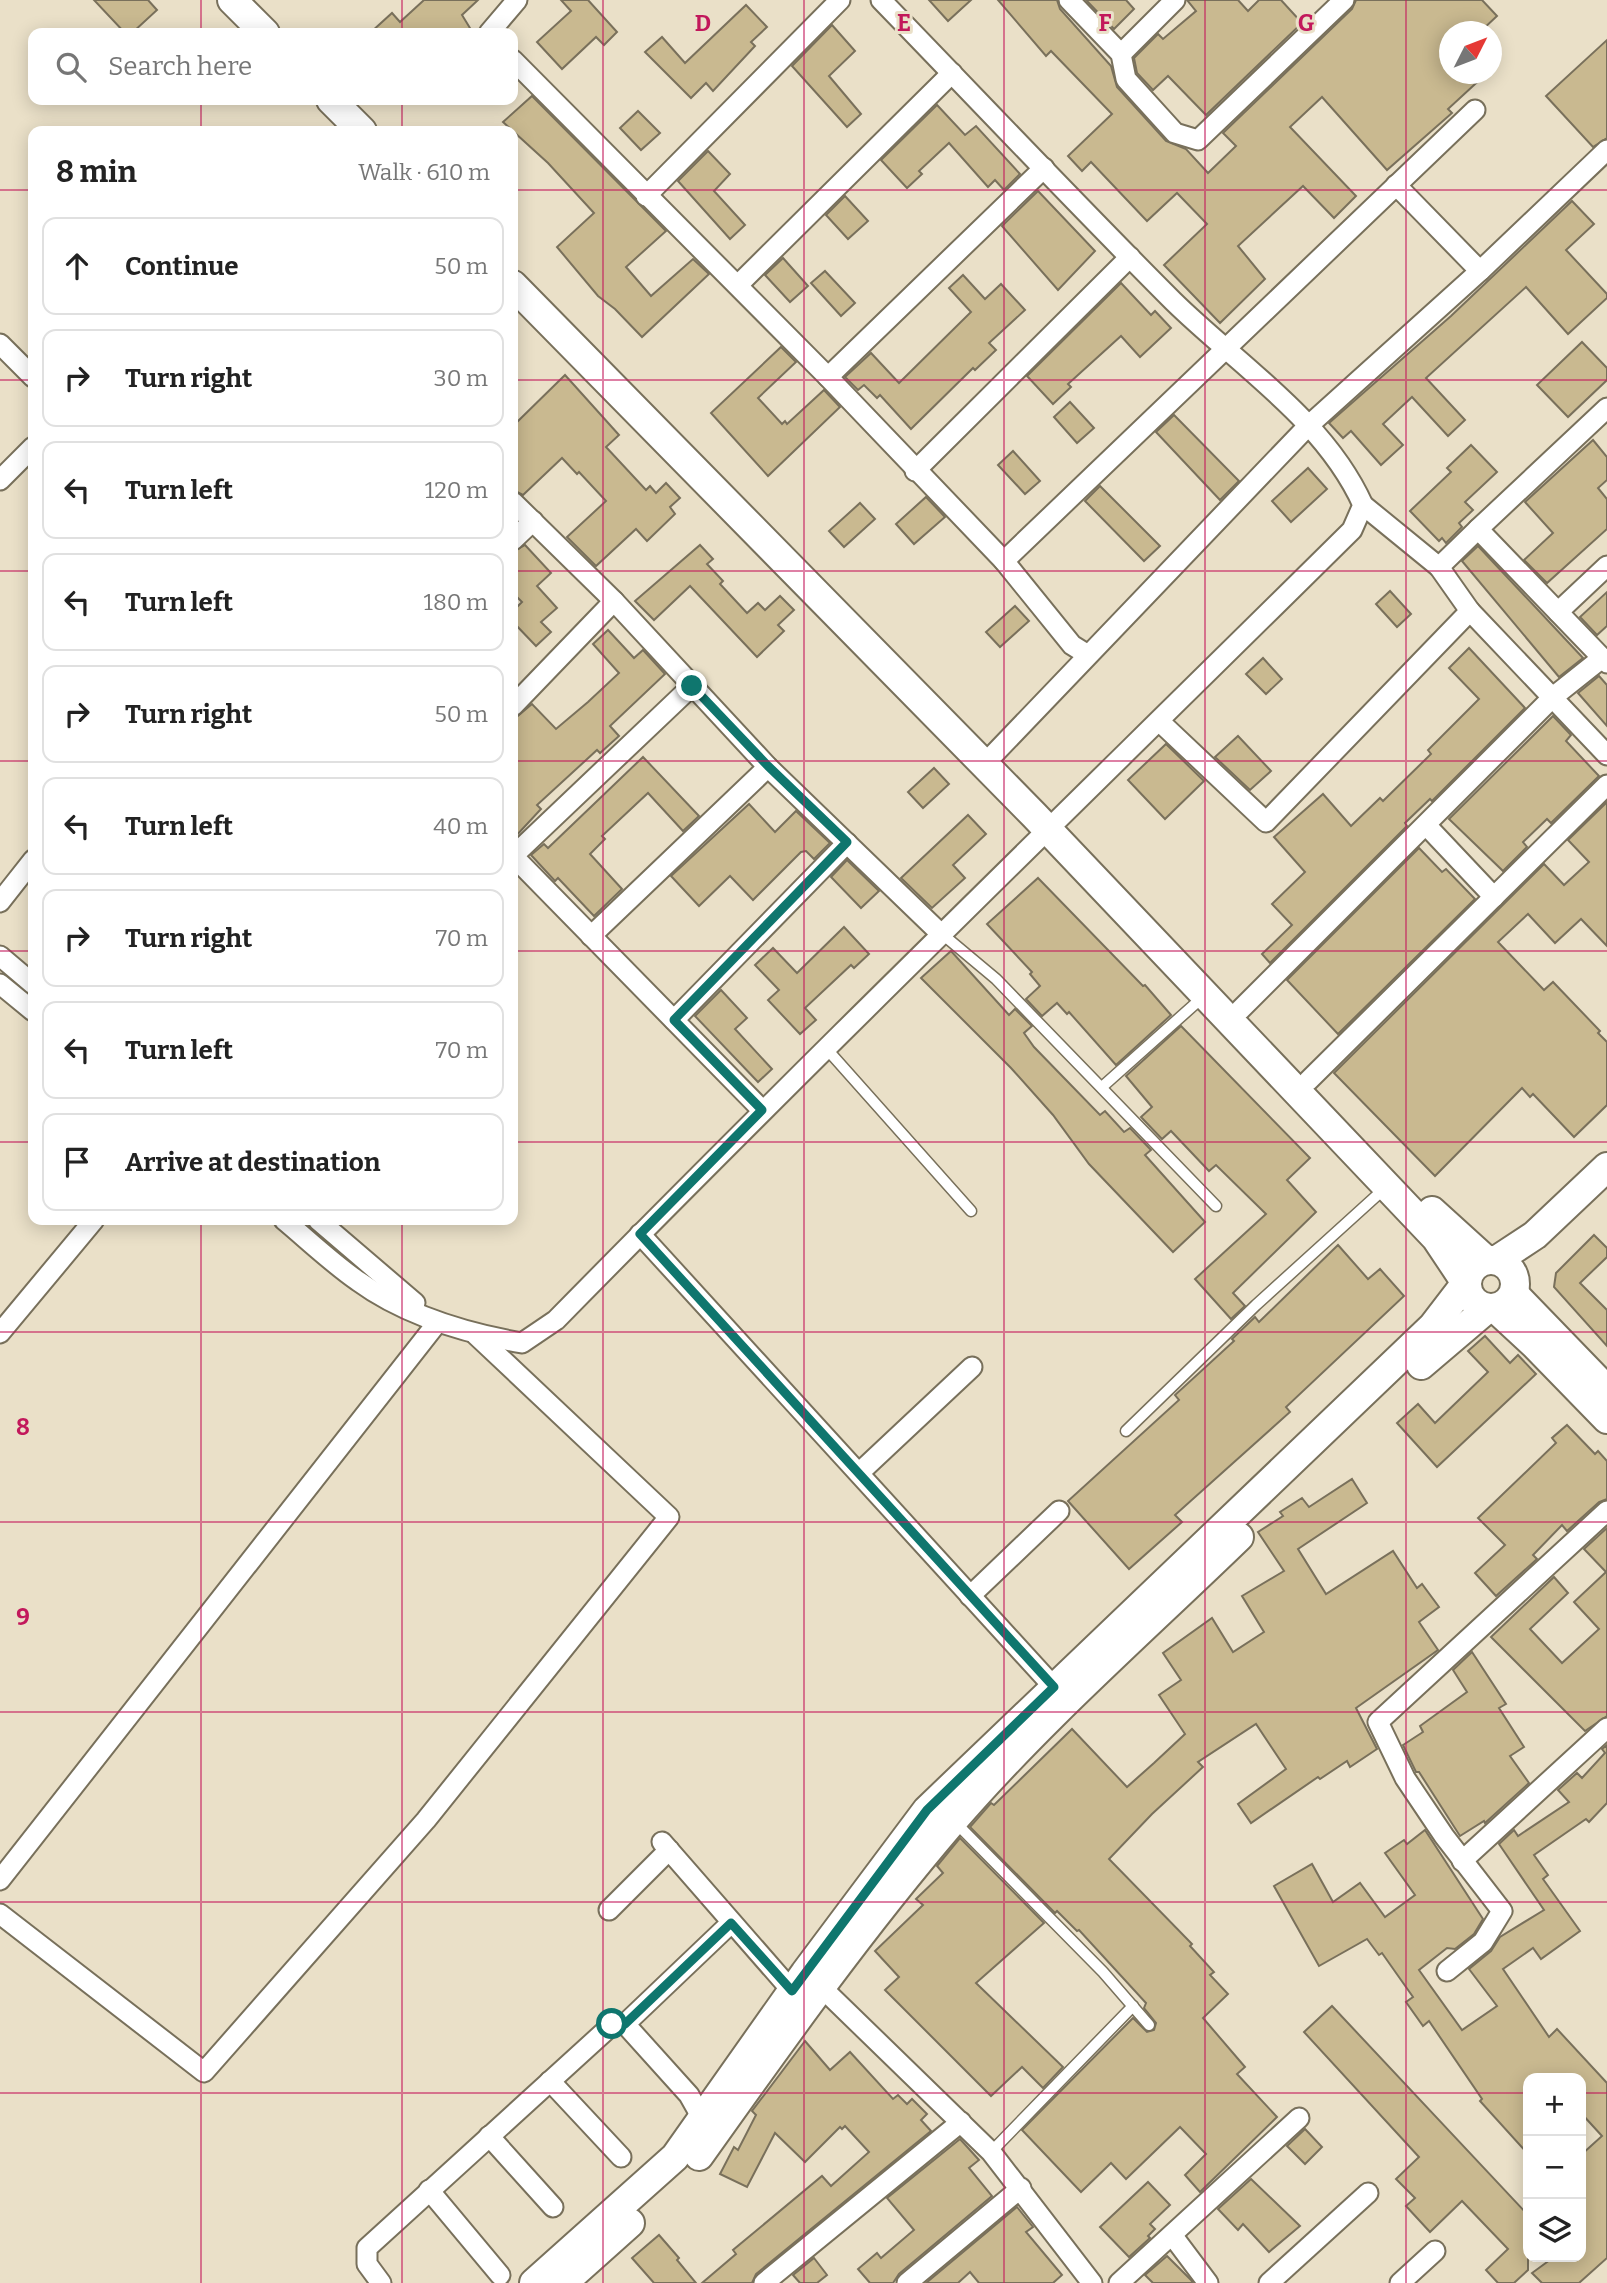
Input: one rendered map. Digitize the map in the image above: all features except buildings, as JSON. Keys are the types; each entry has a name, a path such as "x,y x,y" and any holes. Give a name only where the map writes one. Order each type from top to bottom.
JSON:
{"street":[{"path":"232,0 260,28"},
{"path":"253,0 280,28"},
{"path":"493,28 517,0"},
{"path":"646,196 839,0"},
{"path":"881,0 1130,257 1308,426 1350,475 1363,505 1439,567 1471,611 1607,755"},
{"path":"1069,0 1121,54 1126,79 1175,133 1198,140 1344,0"},
{"path":"1121,54 1175,0"},
{"path":"518,65 566,110 575,126 828,377 915,471 1004,561 1072,645 1088,655"},
{"path":"738,285 952,73"},
{"path":"336,105 357,126"},
{"path":"356,105 377,126"},
{"path":"1004,561 1475,110"},
{"path":"994,754 1308,426 1480,271 1607,150"},
{"path":"828,377 1044,168"},
{"path":"1396,186 1480,271"},
{"path":"915,471 1130,257"},
{"path":"518,270 994,754 1204,995 1436,1238 1466,1283 1472,1300 1503,1298 1607,1390"},
{"path":"518,290 1240,1010 1447,1227 1491,1260 1511,1269 1503,1298 1535,1345 1607,1419"},
{"path":"0,344 28,372"},
{"path":"1439,567 1607,408"},
{"path":"0,480 28,452"},
{"path":"290,1225 360,1283 437,1323 522,1343 556,1320 825,1047 940,933 1054,826 1352,530 1363,505"},
{"path":"518,507 614,601 768,766 940,933"},
{"path":"518,536 533,522"},
{"path":"1240,1010 1553,697 1605,660 1478,529"},
{"path":"1558,612 1607,566"},
{"path":"518,701 614,601"},
{"path":"1159,721 1266,822 1471,611"},
{"path":"518,851 692,686"},
{"path":"591,936 768,766"},
{"path":"1308,1081 1607,785"},
{"path":"1426,825 1494,897"},
{"path":"674,1020 847,842"},
{"path":"518,861 762,1110"},
{"path":"0,902 28,866"},
{"path":"0,956 28,980"},
{"path":"0,984 28,1007"},
{"path":"563,2283 690,2170 806,1983 954,1820 1061,1695 1433,1326 1466,1283 1472,1267 1491,1260 1535,1235 1607,1167"},
{"path":"534,2283 675,2157 806,1983 927,1810 1061,1695 1447,1340 1503,1298 1544,1245 1607,1187"},
{"path":"0,1333 90,1225"},
{"path":"324,1225 437,1323"},
{"path":"640,1234 1061,1695"},
{"path":"0,1880 437,1323"},
{"path":"0,1914 204,2073 426,1820 669,1517 475,1334"},
{"path":"859,1474 972,1367"},
{"path":"971,1596 1059,1511"},
{"path":"1447,1970 1483,1942 1502,1911 1462,1861 1405,1779 1378,1722 1607,1511"},
{"path":"1462,1861 1607,1728"},
{"path":"609,1910 665,1846 731,1923 806,1983 991,2152 1092,2283"},
{"path":"381,2283 367,2264 367,2248 612,2024 625,2024 731,1923"},
{"path":"625,2024 689,2095 702,2118"},
{"path":"550,2081 621,2157"},
{"path":"1119,2283 1299,2118"},
{"path":"764,2283 961,2122"},
{"path":"489,2136 553,2207"},
{"path":"907,2283 1021,2188"},
{"path":"429,2190 500,2275"},
{"path":"1269,2283 1368,2193"},
{"path":"1172,2235 1208,2283"},
{"path":"1400,2283 1435,2251"}],"lane":[{"path":"940,933 996,979 1216,1206"},
{"path":"1102,1087 1204,995"},
{"path":"825,1047 971,1211"},
{"path":"1126,1431 1255,1304 1387,1186"},
{"path":"954,1820 1149,2025"},
{"path":"991,2152 1133,2006"}],"route":[{"path":"612,2024 625,2024 731,1923 792,1991 927,1810 1054,1687 640,1234 762,1110 674,1020 847,842 768,766 692,686"}]}
